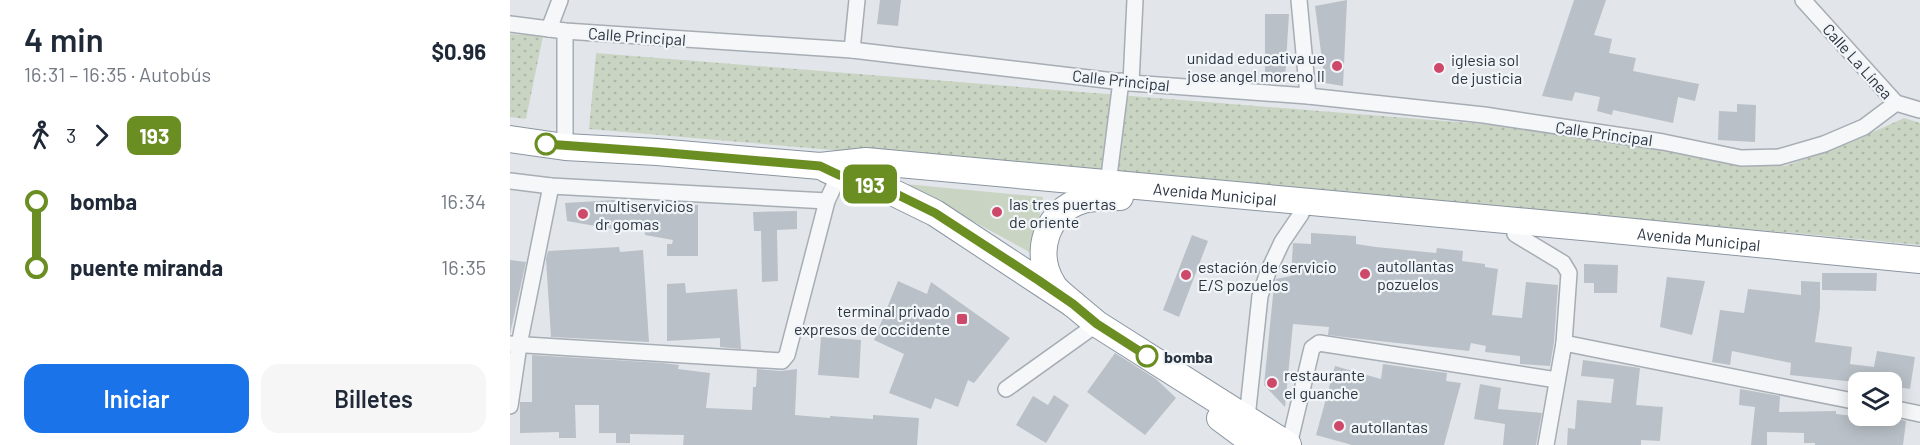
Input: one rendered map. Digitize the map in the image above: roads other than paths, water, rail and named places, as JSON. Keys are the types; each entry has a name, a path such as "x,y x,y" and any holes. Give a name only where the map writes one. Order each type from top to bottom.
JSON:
{"highway":[{"name":"Avenida Municipal","path":"510,140 565,147 657,152 830,170 866,161 1764,250 1920,269"},
{"path":"830,170 888,190 935,213 1073,304 1097,324 1288,445"},
{"name":"Avenida Municipal","path":"1073,304 1053,285 1043,259 1045,235 1053,221 1065,209 1082,201 1101,197 1129,197 1515,234 1920,260"},
{"path":"1173,373 1191,400 1227,423 1251,445"}],"street":[{"path":"560,0 557,30 565,147"},
{"path":"852,50 857,0"},
{"path":"1108,184 1126,82 1135,0"},
{"path":"1299,0 1308,96"},
{"name":"Calle La Línea","path":"1803,0 1896,103 1920,110"},
{"name":"Calle Principal","path":"510,24 557,30 852,50 1126,82 1308,96 1484,115 1663,142 1741,158 1779,157 1824,144 1864,127 1896,103"},
{"path":"514,344 782,361 787,356 827,201 830,170"},
{"path":"510,181 551,186 827,201"},
{"path":"510,406 514,344 551,186"},
{"path":"1247,418 1260,296 1282,242 1301,214"},
{"path":"1515,234 1563,263 1569,273 1564,343 1546,445"},
{"path":"1006,389 1097,324"},
{"path":"1288,445 1312,348 1319,343 1557,380"},
{"path":"1564,343 1848,400"},
{"path":"1902,410 1920,414"}],"place":[{"name":"unidad educativa ue jose angel moreno II","path":"1337,66"},
{"name":"iglesia sol de justicia","path":"1439,68"},
{"name":"las tres puertas de oriente","path":"997,212"},
{"name":"multiservicios dr gomas","path":"583,214"},
{"name":"autollantas pozuelos","path":"1365,274"},
{"name":"estación de servicio E/S pozuelos","path":"1186,275"},
{"name":"terminal privado expresos de occidente","path":"962,319"},
{"name":"bomba","path":"1147,356"},
{"name":"restaurante el guanche","path":"1272,383"},
{"name":"autollantas","path":"1339,426"}]}
